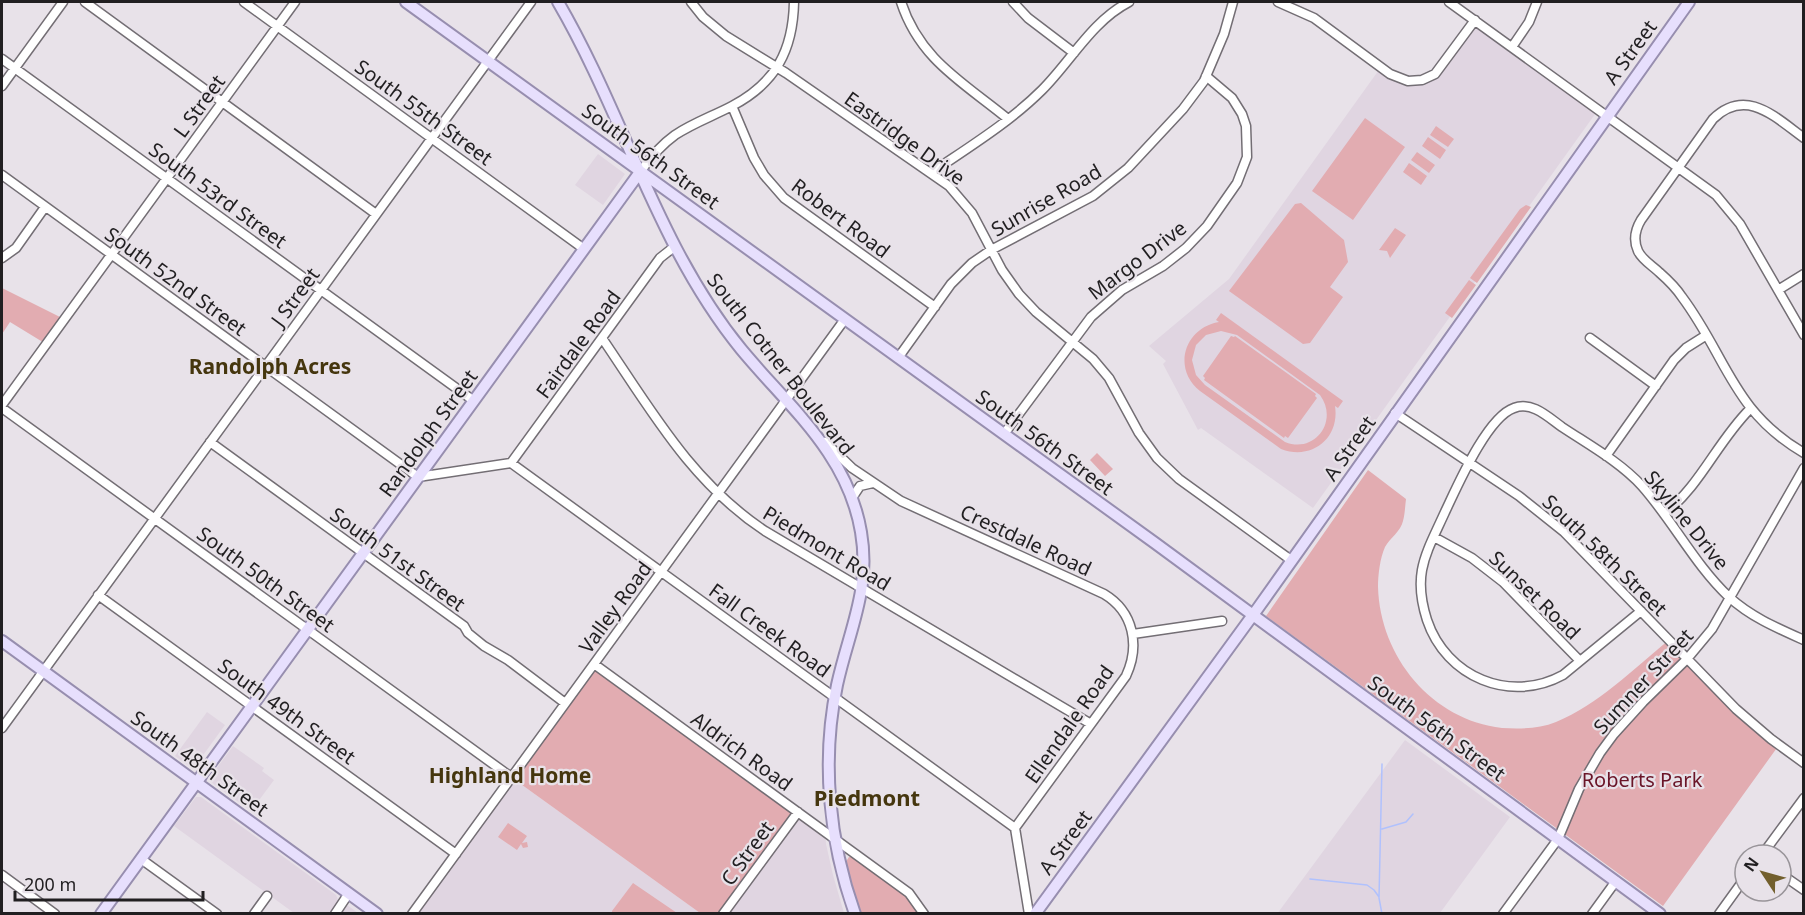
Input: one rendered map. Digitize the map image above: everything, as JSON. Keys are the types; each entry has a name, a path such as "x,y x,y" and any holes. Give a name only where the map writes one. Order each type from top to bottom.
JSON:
{"main road":[{"name":"South 56th Street","path":"406,2 1004,434 1660,914"},
{"name":"South Cotner Boulevard","path":"558,2 580,42 674,247 693,281 725,328 820,440 841,472 852,498 862,541 862,589 835,698 829,762 835,838 855,914"},
{"name":"A Street","path":"1035,914 1252,616 1689,2"},
{"path":"600,142 610,138 618,125"},
{"name":"Randolph Street","path":"101,914 640,172"},
{"name":"South 48th Street","path":"2,641 377,914"}],"street":[{"path":"2,86 63,2"},
{"path":"84,2 376,214"},
{"name":"South 55th Street","path":"244,2 584,249"},
{"name":"L Street","path":"2,406 295,2"},
{"name":"J Street","path":"2,728 531,2"},
{"name":"Eastridge Drive","path":"691,2 703,17 721,32 949,186 968,207 1007,278 1026,302 1094,359 1109,378 1139,433 1157,458 1170,471 1291,560"},
{"name":"Randolph Street","path":"640,172 655,153 675,135 732,106 759,89 777,68 790,40 794,2"},
{"path":"901,2 917,37 934,60 1008,118"},
{"path":"1013,2 1028,18 1074,53"},
{"path":"931,173 1008,118 1043,89 1103,20 1129,2"},
{"name":"Sunrise Road","path":"898,358 960,274 972,263 991,250 1086,201 1128,168 1183,109 1206,76 1224,34 1233,2"},
{"path":"1278,2 1314,18 1390,74 1408,81 1425,80 1439,70 1475,21"},
{"path":"1449,2 1716,195 1740,224 1803,335"},
{"path":"1512,47 1529,22 1537,2"},
{"name":"South 53rd Street","path":"2,58 474,401"},
{"name":"Margo Drive","path":"1004,434 1091,317 1122,290 1169,262 1192,243 1240,179 1247,157 1246,126 1232,98 1206,76"},
{"path":"1803,138 1764,109 1747,105 1732,107 1713,119 1678,167 1641,220 1636,230 1635,244 1642,256 1678,292 1736,390 1750,409 1776,435 1803,453"},
{"name":"Robert Road","path":"732,106 754,158 764,175 784,198 935,307"},
{"name":"South 52nd Street","path":"2,175 418,477"},
{"path":"2,258 16,248 45,207"},
{"name":"Fairdale Road","path":"511,463 660,258 674,247"},
{"path":"1778,290 1803,274"},
{"name":"Valley Road","path":"412,914 845,319"},
{"path":"1606,456 1682,352 1705,336"},
{"name":"Piedmont Road","path":"602,338 681,453 717,494 765,531 1091,724"},
{"path":"1590,338 1656,386"},
{"name":"South 50th Street","path":"2,406 511,777"},
{"name":"Skyline Drive","path":"1468,462 1500,416 1511,408 1523,406 1534,408 1606,456 1634,478 1715,582 1731,598 1757,617 1803,640"},
{"path":"1664,514 1688,493 1729,432 1750,409"},
{"name":"South 58th Street","path":"1395,413 1519,496 1564,532 1753,725 1803,763"},
{"name":"Crestdale Road","path":"820,440 852,468 914,508 1107,596 1124,613 1133,633"},
{"name":"South 51st Street","path":"210,442 464,626 468,633 484,646 508,660 565,703"},
{"path":"1468,462 1421,568 1421,599 1433,634 1455,662 1470,673 1499,685 1520,688 1541,685 1580,661 1641,611"},
{"path":"418,477 511,463"},
{"name":"Fall Creek Road","path":"511,463 1015,828"},
{"name":"Sumner Street","path":"1503,914 1558,839 1579,789 1600,753 1630,715 1688,659 1712,629 1803,468"},
{"path":"852,498 860,486 873,483"},
{"name":"Sunset Road","path":"1434,537 1488,569 1580,661"},
{"name":"South 49th Street","path":"99,595 456,854"},
{"path":"1133,633 1222,621"},
{"name":"Ellendale Road","path":"1015,828 1122,682 1133,658 1133,633"},
{"name":"Aldrich Road","path":"594,664 909,893 924,914"},
{"path":"1771,843 1803,798"},
{"name":"C Street","path":"723,914 798,812"},
{"path":"1015,828 1029,914"},
{"path":"141,859 217,914"},
{"path":"2,875 55,914"},
{"path":"1592,914 1616,881"},
{"path":"335,914 349,893"},
{"path":"1719,914 1733,895"},
{"path":"254,914 267,896"}],"shaded area":[{"path":"1475,20 1598,110 1313,508 1201,428 1198,430 1163,364 1166,361 1149,346 1229,279 1381,67 1393,76 1427,78"},
{"path":"598,154 625,174 603,205 575,185"},
{"path":"207,712 225,725 193,769 175,756"},
{"path":"1405,740 1510,817 1440,913 1277,914"},
{"path":"233,746 264,768 262,771 274,780 251,811 208,780"},
{"path":"511,777 700,913 412,914"},
{"path":"196,797 201,797 336,895 340,905 343,902 358,913 294,913 174,826"},
{"path":"798,812 825,831 833,875 844,913 723,914"}],"green space":[{"path":"1365,118 1405,147 1353,220 1312,191"},
{"path":"1436,126 1454,139 1448,147 1430,135"},
{"path":"1428,137 1446,150 1440,159 1422,146"},
{"path":"1417,152 1435,165 1429,173 1411,160"},
{"path":"1409,163 1427,176 1421,185 1403,172"},
{"path":"1301,203 1344,240 1348,262 1330,287 1343,297 1310,343 1303,344 1229,291 1295,204"},
{"path":"1526,205 1531,207 1477,283 1470,278 1520,209"},
{"path":"1395,228 1406,235 1390,258 1387,251 1379,250"},
{"path":"1469,280 1476,285 1452,318 1445,313"},
{"path":"2,288 64,319 46,344 10,322 2,334"},
{"path":"1221,313 1343,401 1338,408 1335,406 1333,428 1322,444 1303,452 1281,449 1200,391 1191,382 1184,361 1186,350 1197,332 1219,322 1216,320","holes":["1221,331 1237,335 1320,395 1327,415 1321,433 1314,439 1306,443 1285,442 1205,385 1196,375 1192,360 1196,345 1206,335"]},
{"path":"1231,336 1235,336 1316,394 1317,398 1288,438 1285,436 1284,438 1204,380 1203,376"},
{"path":"1097,453 1113,469 1105,476 1090,460"},
{"name":"Roberts Park","path":"1368,470 1406,499 1402,525 1385,547 1379,572 1381,613 1388,637 1414,681 1453,712 1477,723 1502,728 1529,728 1556,722 1601,696 1669,640 1779,745 1663,906 1266,616"},
{"path":"594,664 798,812 723,913 700,913 511,777"},
{"path":"508,823 527,836 522,843 527,842 528,847 523,848 521,844 517,850 498,837"},
{"path":"849,857 853,857 910,899 918,913 861,913 845,863"},
{"path":"633,883 677,913 612,913"}],"waterway":[{"path":"1382,764 1379,898 1382,914"},
{"path":"1382,829 1406,822 1413,814"},
{"path":"1310,879 1367,885 1379,897"}],"district":[{"name":"Randolph Acres","path":"270,366"},
{"name":"Highland Home","path":"510,775"},
{"name":"Piedmont","path":"867,797"}]}
